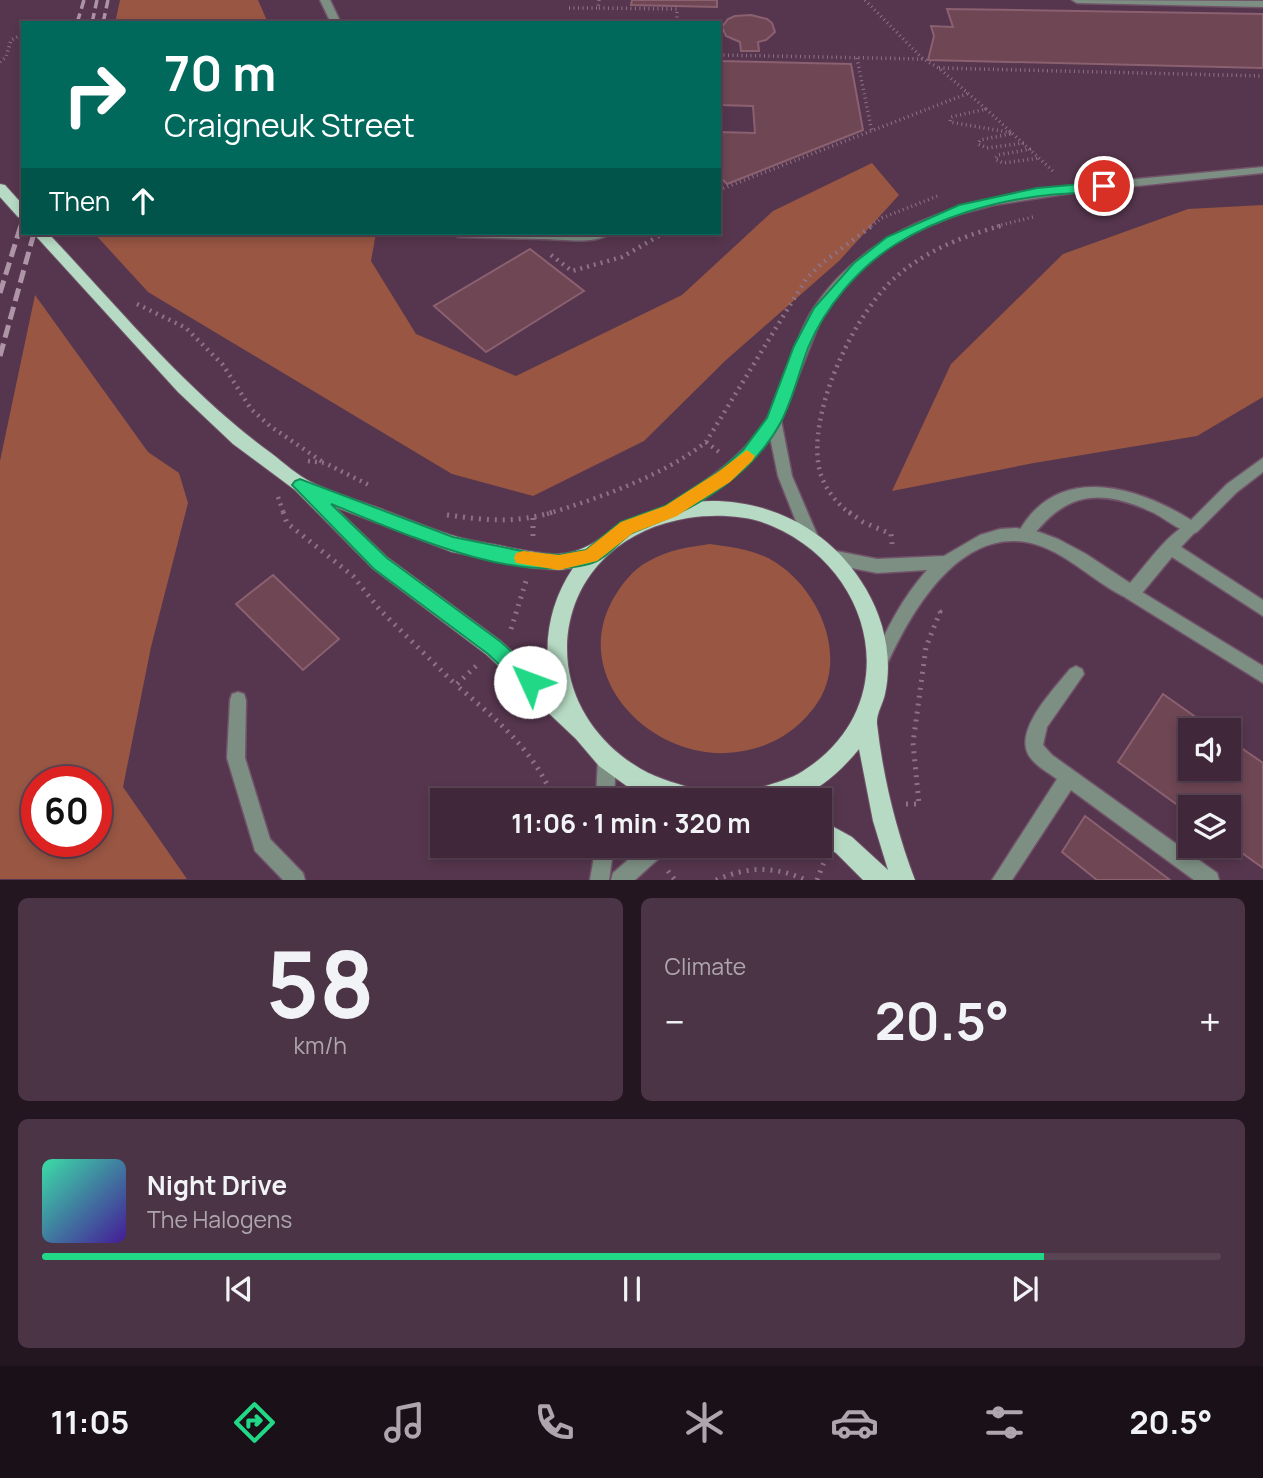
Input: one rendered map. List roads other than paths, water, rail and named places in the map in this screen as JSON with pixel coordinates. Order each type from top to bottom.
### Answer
[{"type":"main road","points":[[0,188],[21,212]]},
{"type":"main road","points":[[42,235],[184,388],[239,439],[300,485],[380,563],[494,648],[584,732],[607,758],[636,779],[660,788]]},
{"type":"main road","points":[[300,485],[452,544],[532,560],[559,562],[591,556]]},
{"type":"main road","points":[[584,732],[566,698],[558,671],[556,642],[566,596],[591,556],[627,527],[671,511],[719,507],[767,515],[811,539],[847,573],[871,616],[879,664],[876,693],[866,721],[843,754],[796,788]]},
{"type":"main road","points":[[866,721],[880,804],[903,880]]},
{"type":"main road","points":[[832,837],[845,845],[881,880]]},
{"type":"street","points":[[325,0],[335,21]]},
{"type":"street","points":[[1077,0],[1263,4]]},
{"type":"street","points":[[671,511],[724,477],[749,454],[774,420],[802,346],[819,312],[859,266],[891,241],[959,209],[1037,192],[1263,170]]},
{"type":"street","points":[[543,235],[590,235]]},
{"type":"street","points":[[774,420],[785,476],[811,539]]},
{"type":"street","points":[[1132,593],[1170,548],[1232,488],[1263,464]]},
{"type":"street","points":[[1025,535],[1054,503],[1099,491],[1124,495],[1149,504],[1192,528]]},
{"type":"street","points":[[879,664],[901,614],[920,586],[945,563],[977,543],[997,535],[1025,535],[1052,544],[1263,675]]},
{"type":"street","points":[[1170,548],[1263,609]]},
{"type":"street","points":[[831,557],[877,566],[945,563]]},
{"type":"street","points":[[1076,674],[1038,726],[1033,747],[1042,757],[1209,880]]},
{"type":"street","points":[[238,700],[236,758],[262,844],[296,880]]},
{"type":"street","points":[[606,788],[607,758]]},
{"type":"street","points":[[1001,880],[1069,777]]},
{"type":"street","points":[[598,880],[602,858]]},
{"type":"street","points":[[620,880],[645,858]]},
{"type":"railway","points":[[78,21],[84,0]]},
{"type":"railway","points":[[92,21],[97,0]]},
{"type":"railway","points":[[103,21],[108,0]]},
{"type":"railway","points":[[0,293],[21,225]]},
{"type":"railway","points":[[0,356],[33,235]]}]
